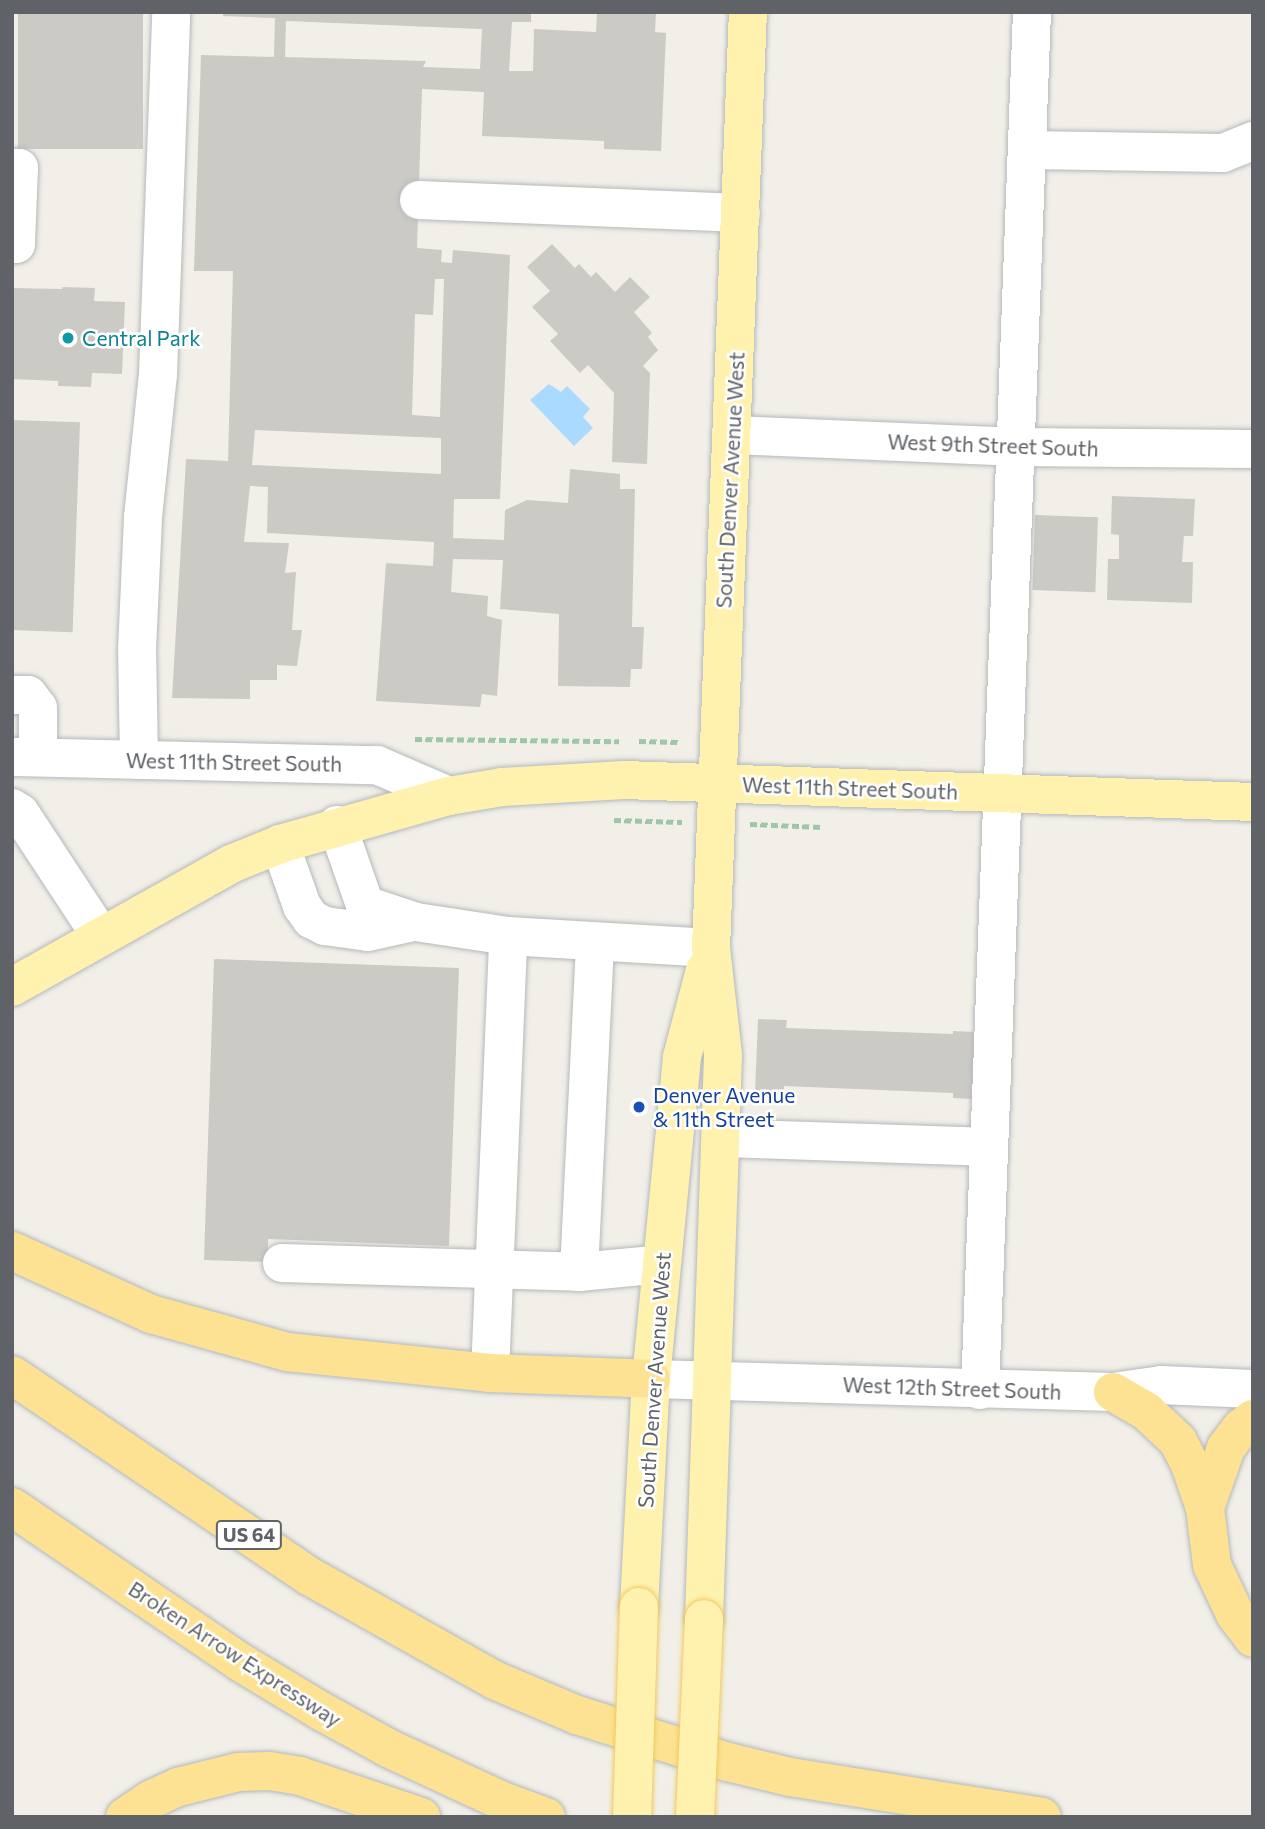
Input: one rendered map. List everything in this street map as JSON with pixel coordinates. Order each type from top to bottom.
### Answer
[{"type":"highway","points":[[12,1251],[151,1314],[287,1352],[490,1373],[651,1379]]},
{"type":"highway","name":"US 64","points":[[12,1375],[309,1576],[494,1680],[577,1715],[728,1762],[790,1777],[1042,1817]]},
{"type":"highway","points":[[1113,1392],[1147,1412],[1178,1441],[1190,1465],[1205,1508],[1212,1565],[1235,1614],[1253,1638]]},
{"type":"highway","points":[[1205,1508],[1216,1469],[1226,1448],[1241,1428],[1253,1419]]},
{"type":"highway","name":"Broken Arrow Expressway","points":[[12,1507],[240,1662],[321,1712],[387,1748],[500,1800],[546,1817]]},
{"type":"highway","points":[[125,1817],[150,1800],[178,1787],[238,1772],[269,1771],[300,1776],[421,1817]]},
{"type":"main road","name":"South Denver Avenue West","points":[[695,1817],[723,1055],[710,948],[733,435],[748,12]]},
{"type":"main road","name":"West 11th Street South","points":[[100,935],[231,864],[280,844],[337,825],[449,796],[549,783],[624,780],[1253,802]]},
{"type":"main road","points":[[12,987],[100,935]]},
{"type":"main road","name":"South Denver Avenue West","points":[[632,1817],[639,1607],[651,1379],[682,1057],[710,948]]},
{"type":"street","points":[[139,760],[137,637],[143,517],[158,375],[171,12]]},
{"type":"street","points":[[979,1390],[1032,12]]},
{"type":"street","points":[[1027,150],[1223,153],[1253,141]]},
{"type":"street","points":[[12,168],[19,168],[16,244],[12,244]]},
{"type":"street","points":[[419,200],[741,213]]},
{"type":"street","name":"West 9th Street South","points":[[733,435],[1014,447],[1253,449]]},
{"type":"street","points":[[12,695],[28,695],[38,708],[25,757]]},
{"type":"street","name":"West 11th Street South","points":[[25,757],[377,765],[449,796]]},
{"type":"street","points":[[12,808],[20,813],[100,935]]},
{"type":"street","points":[[337,825],[365,905],[416,922],[508,936],[710,948]]},
{"type":"street","points":[[280,844],[302,906],[311,919],[325,926],[368,933],[416,922]]},
{"type":"street","points":[[490,1373],[508,936]]},
{"type":"street","points":[[579,1272],[595,943]]},
{"type":"street","points":[[720,1138],[988,1147]]},
{"type":"street","points":[[282,1263],[579,1272],[663,1264]]},
{"type":"street","name":"West 12th Street South","points":[[651,1379],[979,1390],[1113,1392],[1161,1385],[1253,1389]]},
{"type":"path","points":[[401,739],[623,741]]},
{"type":"path","points":[[637,741],[718,745]]},
{"type":"path","points":[[609,820],[715,823]]},
{"type":"water","points":[[549,384],[561,392],[567,386],[590,409],[583,417],[593,428],[574,446],[530,400]]},
{"type":"building","points":[[18,12],[143,12],[143,149],[18,149]]},
{"type":"building","points":[[223,12],[531,12],[531,22],[512,22],[509,71],[533,71],[534,29],[596,32],[597,12],[656,12],[655,32],[666,33],[661,151],[604,149],[604,141],[482,136],[484,92],[422,89],[417,248],[442,250],[441,262],[452,263],[453,250],[510,255],[500,499],[454,499],[453,538],[504,540],[505,510],[527,500],[568,503],[570,469],[620,474],[620,489],[635,489],[632,627],[644,627],[642,669],[631,669],[630,687],[558,686],[559,614],[500,609],[503,560],[453,559],[451,592],[488,596],[487,616],[502,620],[497,696],[482,694],[480,707],[376,701],[386,563],[433,566],[434,542],[267,533],[268,487],[250,486],[244,542],[289,543],[285,573],[296,572],[292,630],[302,630],[297,666],[277,665],[277,680],[250,680],[250,699],[172,698],[186,459],[228,461],[233,271],[194,271],[201,55],[274,57],[275,18],[223,16]],"holes":[[[286,21],[482,29],[480,69],[423,67],[426,61],[285,57]],[[435,279],[444,279],[440,417],[412,415],[415,314],[433,315]],[[255,430],[441,438],[441,474],[252,465]]]},
{"type":"building","points":[[552,244],[575,268],[579,264],[591,277],[596,272],[615,292],[630,277],[650,297],[634,312],[652,333],[648,337],[658,350],[643,366],[650,373],[647,464],[612,462],[614,393],[588,365],[580,373],[550,341],[558,334],[532,307],[550,291],[527,267]]},
{"type":"building","name":"Central Park","points":[[12,288],[95,288],[94,301],[125,302],[122,374],[92,373],[91,387],[58,386],[58,381],[12,379]]},
{"type":"building","points":[[12,420],[80,422],[73,632],[12,630]]},
{"type":"building","points":[[1112,496],[1195,499],[1193,536],[1184,536],[1182,562],[1193,562],[1192,603],[1107,600],[1108,559],[1119,559],[1119,535],[1111,534]]},
{"type":"building","points":[[1035,515],[1098,517],[1095,592],[1032,590]]},
{"type":"building","points":[[214,959],[459,968],[449,1246],[268,1239],[268,1262],[204,1260]]},
{"type":"building","points":[[758,1019],[787,1020],[786,1028],[953,1034],[953,1031],[974,1032],[972,1099],[953,1098],[953,1093],[784,1086],[784,1094],[755,1093]]},
{"type":"place","name":"Central Park","points":[[68,338]]},
{"type":"place","name":"Denver Avenue & 11th Street","points":[[639,1107]]}]
